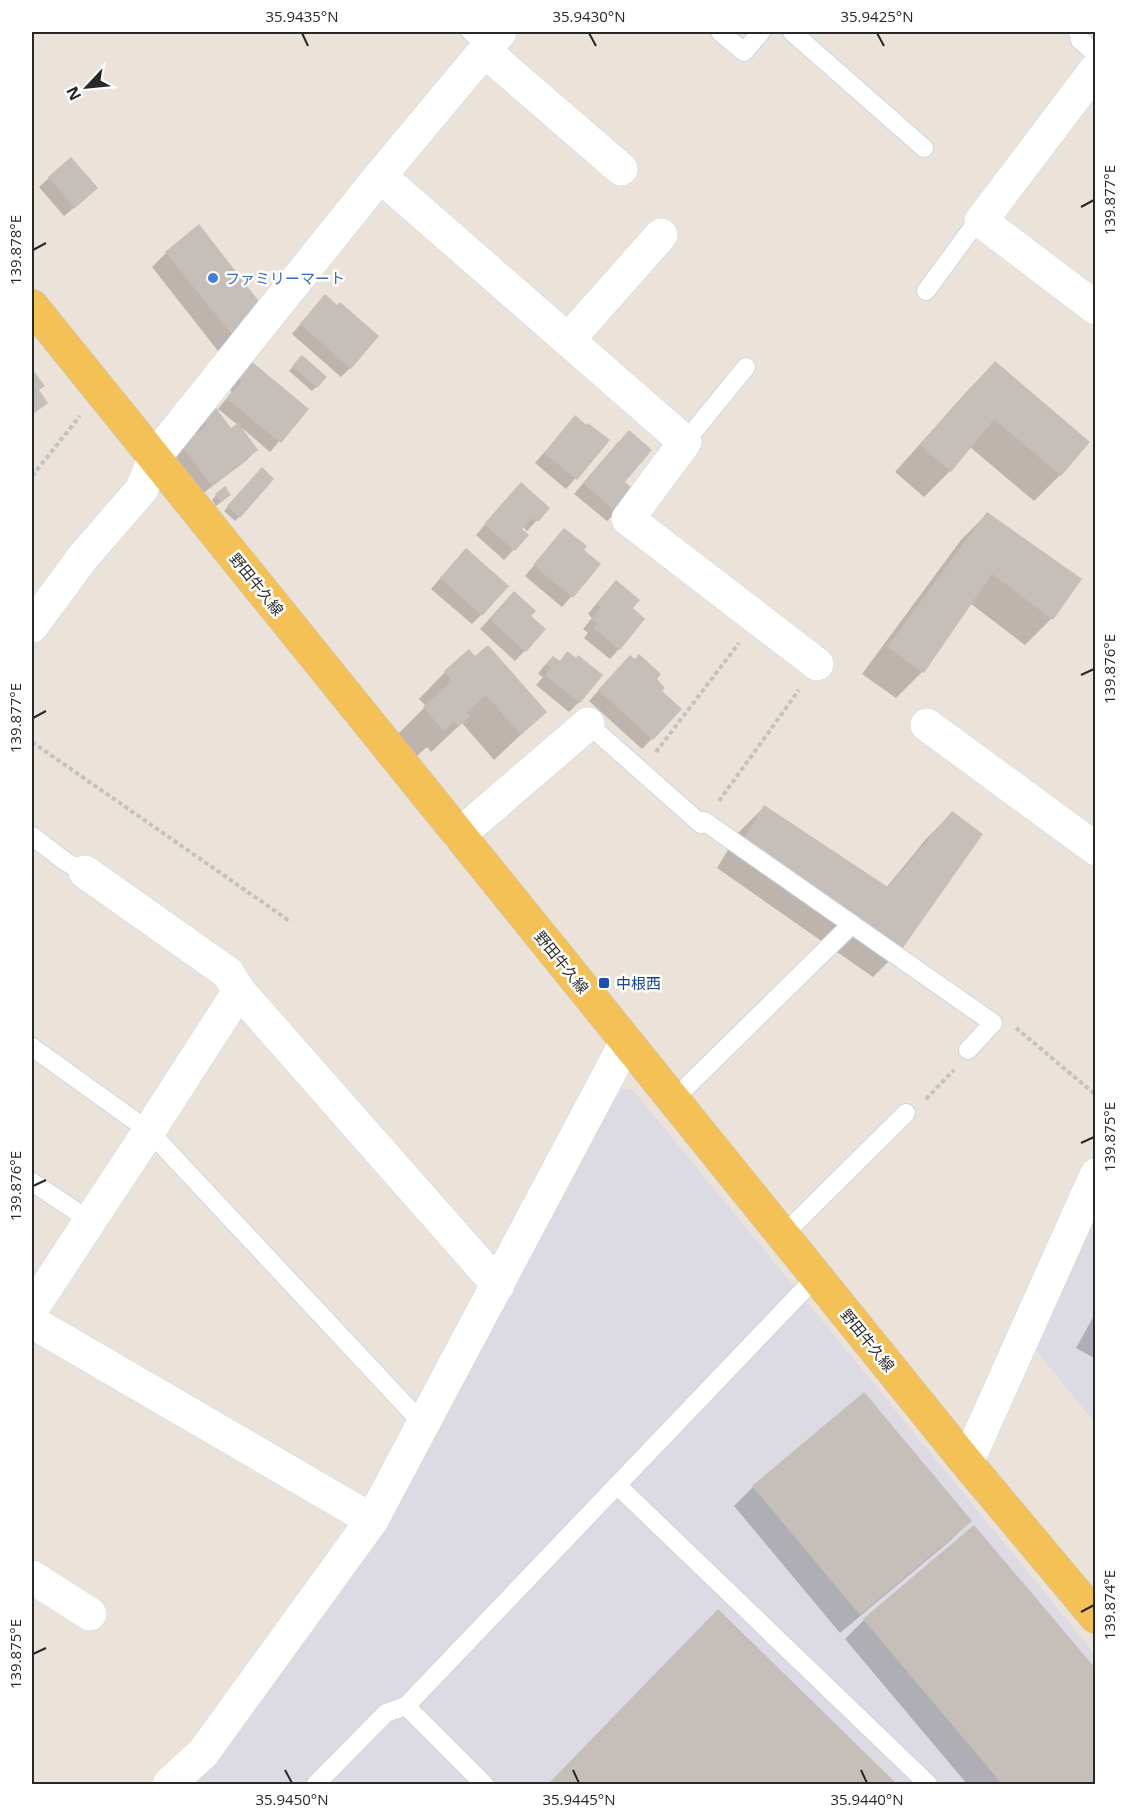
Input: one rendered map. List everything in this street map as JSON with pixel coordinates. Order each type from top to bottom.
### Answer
[{"type":"main road","name":"野田牛久線","points":[[32,306],[816,1277],[1095,1617]]},
{"type":"street","points":[[486,37],[495,60],[621,170]]},
{"type":"street","points":[[32,626],[83,557],[142,489],[154,458],[381,176],[486,37]]},
{"type":"street","points":[[1095,69],[981,221],[1095,308]]},
{"type":"street","points":[[381,176],[685,442],[628,519],[817,664]]},
{"type":"street","points":[[567,340],[661,235]]},
{"type":"street","points":[[459,835],[588,724]]},
{"type":"street","points":[[927,725],[1095,849]]},
{"type":"street","points":[[85,872],[228,973],[239,991],[498,1285]]},
{"type":"street","points":[[32,1308],[239,991]]},
{"type":"street","points":[[169,1785],[203,1753],[372,1520],[626,1042]]},
{"type":"street","points":[[967,1463],[1095,1174]]},
{"type":"street","points":[[32,1322],[372,1520]]},
{"type":"street","points":[[32,1577],[90,1614]]},
{"type":"lane","points":[[720,32],[744,52],[761,32]]},
{"type":"lane","points":[[792,32],[924,148]]},
{"type":"lane","points":[[1078,32],[1080,40],[1095,54]]},
{"type":"lane","points":[[926,291],[973,228],[981,221]]},
{"type":"lane","points":[[685,442],[746,367]]},
{"type":"lane","points":[[588,724],[701,824],[704,821],[993,1023],[968,1050]]},
{"type":"lane","points":[[32,836],[66,862],[85,872]]},
{"type":"lane","points":[[673,1100],[852,924]]},
{"type":"lane","points":[[32,1047],[149,1131],[423,1424]]},
{"type":"lane","points":[[783,1235],[906,1113]]},
{"type":"lane","points":[[32,1182],[89,1220]]},
{"type":"lane","points":[[316,1785],[386,1713],[405,1706],[816,1277]]},
{"type":"lane","points":[[617,1485],[928,1785]]},
{"type":"lane","points":[[405,1706],[484,1785]]},
{"type":"path","points":[[32,476],[100,390]]},
{"type":"path","points":[[641,772],[758,619]]},
{"type":"path","points":[[704,821],[817,664]]},
{"type":"path","points":[[32,742],[291,922]]},
{"type":"path","points":[[993,1023],[1005,1019],[1095,1095]]},
{"type":"path","points":[[906,1113],[918,1108],[954,1070],[968,1050]]},
{"type":"shaded area","points":[[618,1088],[633,1090],[1095,1654],[1095,1784],[187,1784],[204,1768]]},
{"type":"shaded area","points":[[1095,1207],[1095,1423],[1035,1349]]},
{"type":"building","points":[[71,157],[98,188],[75,208],[48,177]]},
{"type":"building","name":"ファミリーマート","points":[[199,224],[261,304],[234,337],[165,252]]},
{"type":"building","points":[[325,294],[337,305],[340,302],[379,336],[351,369],[300,324]]},
{"type":"building","points":[[302,355],[327,377],[317,388],[292,366]]},
{"type":"building","points":[[251,361],[309,409],[281,443],[227,399],[241,382],[237,378]]},
{"type":"building","points":[[995,361],[1090,442],[1061,476],[994,419],[951,472],[920,445]]},
{"type":"building","points":[[32,371],[45,386],[39,390],[48,403],[32,415]]},
{"type":"building","points":[[216,408],[231,428],[238,423],[258,450],[212,486],[181,445],[206,426],[201,419]]},
{"type":"building","points":[[575,415],[610,440],[577,480],[544,453]]},
{"type":"building","points":[[629,430],[652,450],[625,482],[636,491],[617,513],[583,483]]},
{"type":"building","points":[[262,467],[274,479],[240,518],[227,506]]},
{"type":"building","points":[[521,482],[550,508],[538,522],[533,518],[522,529],[529,535],[515,551],[484,524]]},
{"type":"building","points":[[225,486],[231,495],[221,502],[215,494]]},
{"type":"building","points":[[987,512],[1082,579],[1053,620],[992,574],[924,673],[887,647]]},
{"type":"building","points":[[564,528],[587,546],[584,550],[601,564],[573,598],[533,565]]},
{"type":"building","points":[[466,548],[509,586],[482,616],[440,578]]},
{"type":"building","points":[[616,580],[640,600],[633,608],[645,619],[620,650],[593,628],[597,623],[591,619],[601,607],[596,604]]},
{"type":"building","points":[[514,591],[536,611],[531,616],[546,629],[526,652],[489,619]]},
{"type":"building","points":[[488,645],[547,712],[521,735],[486,695],[467,712],[470,717],[458,727],[454,722],[444,731],[423,707],[452,681],[444,671],[469,649],[475,656]]},
{"type":"building","points":[[567,651],[576,658],[578,655],[603,675],[580,703],[545,675],[551,667],[546,664],[553,656],[560,661]]},
{"type":"building","points":[[639,654],[661,674],[657,679],[665,688],[662,691],[682,709],[653,740],[598,690],[630,655],[635,659]]},
{"type":"building","points":[[764,805],[888,887],[952,811],[983,834],[900,952],[742,842]]},
{"type":"building","points":[[864,1392],[972,1521],[860,1615],[752,1486]]},
{"type":"building","points":[[974,1525],[1096,1669],[1096,1784],[1002,1784],[863,1619]]},
{"type":"building","points":[[718,1609],[897,1784],[548,1784]]},
{"type":"place","name":"ファミリーマート","points":[[213,278]]},
{"type":"place","name":"中根西","points":[[604,983]]}]
